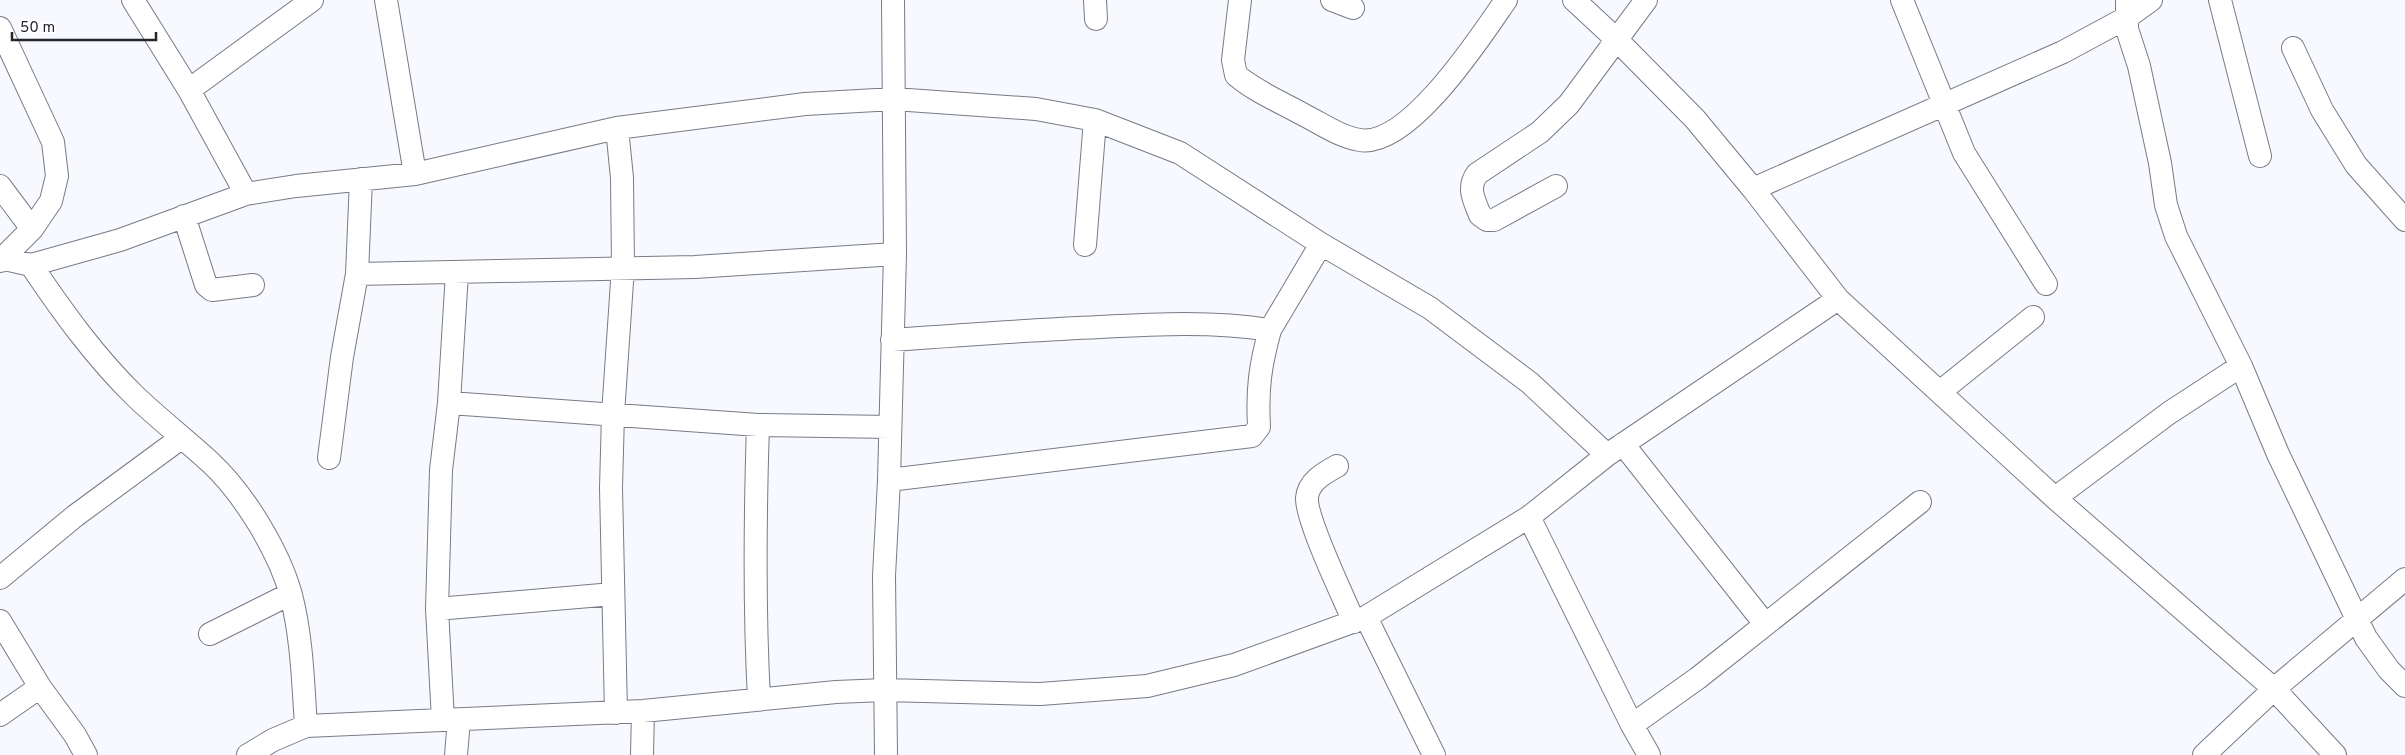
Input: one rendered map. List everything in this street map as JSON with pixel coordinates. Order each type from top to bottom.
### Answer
[{"type":"street","points":[[133,0],[189,90],[246,194]]},
{"type":"street","points":[[189,90],[312,0]]},
{"type":"street","points":[[386,0],[415,174]]},
{"type":"street","points":[[886,755],[884,576],[889,480],[895,254],[893,0]]},
{"type":"street","points":[[1240,0],[1233,60],[1236,75],[1249,86],[1340,134],[1361,141],[1383,137],[1412,117],[1437,94],[1506,0]]},
{"type":"street","points":[[1332,0],[1353,8]]},
{"type":"street","points":[[1574,0],[1616,39],[1695,119],[1753,189],[1838,299],[1941,391],[2055,498],[2274,689],[2335,755]]},
{"type":"street","points":[[1556,186],[1494,220],[1488,220],[1480,215],[1471,192],[1471,181],[1477,174],[1540,132],[1569,104],[1646,0]]},
{"type":"street","points":[[1902,0],[1961,146],[1974,170],[2046,284]]},
{"type":"street","points":[[1753,189],[2054,56],[2127,9],[2150,0]]},
{"type":"street","points":[[2220,0],[2260,156]]},
{"type":"street","points":[[2127,9],[2127,29],[2139,66],[2160,163],[2166,205],[2176,236],[2241,366],[2278,454],[2356,619],[2389,670],[2405,686]]},
{"type":"street","points":[[0,28],[53,142],[57,176],[50,201],[32,229],[1,259]]},
{"type":"street","points":[[2293,48],[2322,110],[2356,165],[2405,220]]},
{"type":"street","points":[[1,259],[32,265],[120,240],[246,194],[415,174],[617,128],[805,104],[894,98],[1036,109],[1095,120],[1180,153],[1321,244],[1430,308],[1530,383],[1615,450],[1765,624]]},
{"type":"street","points":[[1085,245],[1095,120]]},
{"type":"street","points":[[616,713],[611,488],[613,414],[623,267],[622,178],[617,128]]},
{"type":"street","points":[[329,458],[342,357],[357,274],[360,179]]},
{"type":"street","points":[[0,186],[32,229]]},
{"type":"street","points":[[184,216],[206,285],[212,290],[219,291],[253,285]]},
{"type":"street","points":[[889,480],[1252,436],[1259,427],[1257,393],[1270,330],[1321,244]]},
{"type":"street","points":[[357,274],[623,267],[696,268],[895,254]]},
{"type":"street","points":[[32,265],[71,324],[134,394],[212,464],[240,497],[272,548],[290,594],[300,644],[306,726]]},
{"type":"street","points":[[456,755],[437,609],[442,470],[449,403],[457,272]]},
{"type":"street","points":[[248,755],[272,740],[306,726],[616,713],[759,699],[885,690],[1040,694],[1147,686],[1234,665],[1360,619],[1528,517],[1615,450],[1838,299]]},
{"type":"street","points":[[1941,391],[2033,317]]},
{"type":"street","points":[[892,340],[1052,329],[1164,324],[1226,324],[1270,330]]},
{"type":"street","points":[[2055,498],[2169,413],[2241,366]]},
{"type":"street","points":[[449,403],[758,426],[890,427]]},
{"type":"street","points":[[758,426],[754,578],[759,699]]},
{"type":"street","points":[[0,578],[75,516],[181,438]]},
{"type":"street","points":[[1337,466],[1321,474],[1310,486],[1307,499],[1312,520],[1360,619],[1434,755]]},
{"type":"street","points":[[1632,725],[1698,678],[1920,502]]},
{"type":"street","points":[[1528,517],[1632,725],[1650,755]]},
{"type":"street","points":[[2204,755],[2274,689],[2405,579]]},
{"type":"street","points":[[210,634],[290,594]]},
{"type":"street","points":[[437,609],[613,594]]},
{"type":"street","points":[[0,621],[40,687],[75,735],[86,755]]},
{"type":"street","points":[[0,715],[40,687]]},
{"type":"street","points":[[642,755],[644,711]]}]
